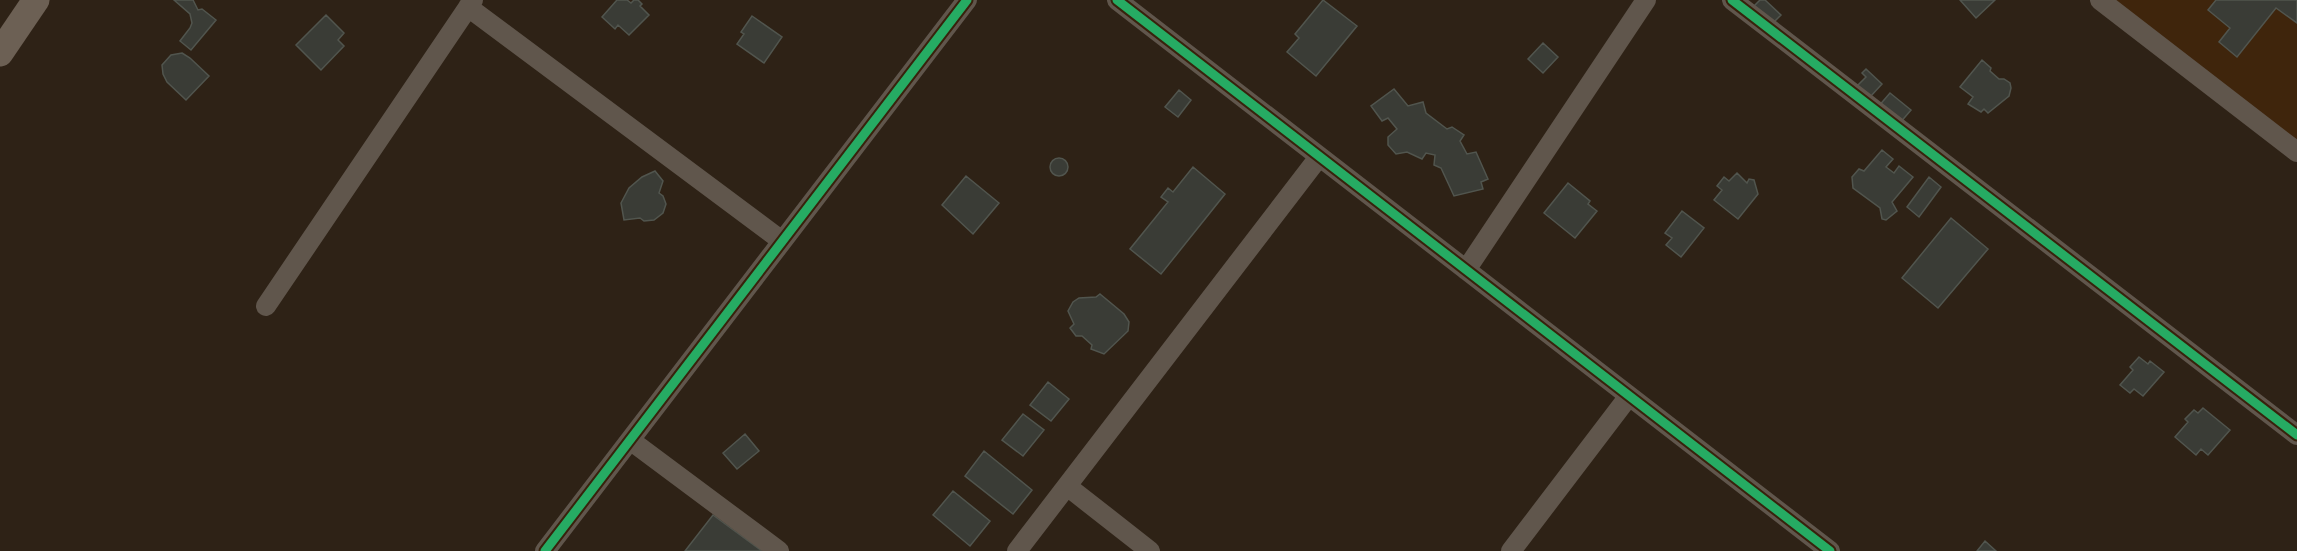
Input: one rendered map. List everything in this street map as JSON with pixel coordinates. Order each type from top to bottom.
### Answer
[{"type":"main road","points":[[0,53],[36,0]]},
{"type":"street","points":[[545,551],[967,0]]},
{"type":"street","points":[[1117,0],[1830,551]]},
{"type":"street","points":[[1466,270],[1646,0]]},
{"type":"street","points":[[1732,0],[2297,435]]},
{"type":"street","points":[[2100,0],[2297,152]]},
{"type":"street","points":[[267,306],[470,4],[782,241]]},
{"type":"street","points":[[1017,551],[1319,156]]},
{"type":"street","points":[[1511,551],[1629,396]]},
{"type":"street","points":[[630,440],[778,551]]},
{"type":"street","points":[[1067,486],[1150,551]]},
{"type":"shaded area","points":[[2107,0],[2297,0],[2297,148]]},
{"type":"building","points":[[174,0],[193,0],[198,10],[202,9],[216,20],[191,50],[180,41],[192,23],[190,14]]},
{"type":"building","points":[[617,0],[627,0],[631,3],[638,0],[642,4],[640,6],[649,15],[629,35],[618,25],[615,29],[602,17]]},
{"type":"building","points":[[1323,0],[1357,26],[1316,76],[1287,52],[1299,38],[1295,34]]},
{"type":"building","points":[[1760,0],[1765,0],[1781,15],[1771,25],[1753,7]]},
{"type":"building","points":[[1960,0],[1995,0],[1976,18]]},
{"type":"building","points":[[2216,0],[2297,0],[2297,23],[2276,8],[2237,57],[2219,42],[2230,28],[2208,10]]},
{"type":"building","points":[[326,15],[344,33],[338,40],[344,46],[321,70],[296,45]]},
{"type":"building","points":[[752,16],[782,37],[764,63],[737,44],[744,34],[741,32]]},
{"type":"building","points":[[1543,43],[1558,57],[1543,73],[1528,59]]},
{"type":"building","points":[[182,53],[209,76],[186,100],[167,82],[162,65],[171,55]]},
{"type":"building","points":[[1982,60],[1999,79],[2010,83],[2011,88],[2009,96],[1988,113],[1984,109],[1981,112],[1968,104],[1973,97],[1960,87]]},
{"type":"building","points":[[1866,69],[1882,84],[1870,97],[1857,86],[1866,77],[1862,73]]},
{"type":"building","points":[[1394,89],[1408,106],[1423,102],[1426,113],[1447,129],[1452,127],[1464,135],[1460,141],[1467,154],[1476,152],[1488,179],[1481,182],[1483,189],[1454,196],[1441,168],[1434,165],[1435,155],[1426,153],[1422,159],[1407,152],[1396,154],[1388,145],[1388,137],[1397,129],[1388,118],[1382,121],[1371,106]]},
{"type":"building","points":[[1179,90],[1191,100],[1178,117],[1165,107]]},
{"type":"building","points":[[1890,93],[1911,110],[1899,124],[1878,107]]},
{"type":"building","points":[[1882,150],[1893,159],[1886,167],[1894,173],[1899,166],[1913,177],[1892,202],[1897,211],[1886,220],[1882,219],[1880,208],[1853,188],[1852,177],[1859,169],[1864,171]]},
{"type":"building","points":[[1059,158],[1065,161],[1068,167],[1065,173],[1059,176],[1053,173],[1050,167],[1053,161]]},
{"type":"building","points":[[1193,167],[1225,194],[1161,274],[1130,249],[1168,202],[1161,197],[1168,188],[1173,192]]},
{"type":"building","points":[[655,171],[663,181],[659,193],[666,204],[663,213],[654,220],[644,221],[640,218],[624,220],[621,203],[629,188],[642,177]]},
{"type":"building","points":[[1737,173],[1747,183],[1749,179],[1754,180],[1758,194],[1738,219],[1714,200],[1722,190],[1717,186],[1724,177],[1729,181]]},
{"type":"building","points":[[966,176],[999,203],[973,234],[942,205]]},
{"type":"building","points":[[1929,177],[1941,187],[1919,217],[1907,207]]},
{"type":"building","points":[[1568,183],[1590,201],[1588,204],[1597,211],[1575,238],[1544,213]]},
{"type":"building","points":[[1682,211],[1704,228],[1681,257],[1666,245],[1672,238],[1665,233]]},
{"type":"building","points":[[1951,218],[1988,249],[1938,308],[1902,278]]},
{"type":"building","points":[[1100,294],[1124,314],[1129,322],[1128,331],[1104,354],[1091,349],[1092,345],[1082,336],[1076,336],[1070,328],[1074,324],[1068,311],[1073,302],[1079,298],[1096,297]]},
{"type":"building","points":[[2139,357],[2148,364],[2150,361],[2164,372],[2143,396],[2134,389],[2130,393],[2120,385],[2133,370],[2130,367]]},
{"type":"building","points":[[1048,382],[1069,399],[1051,421],[1030,405]]},
{"type":"building","points":[[2203,408],[2230,430],[2208,455],[2201,449],[2196,455],[2175,437],[2188,422],[2185,419],[2194,410],[2198,413]]},
{"type":"building","points":[[1023,414],[1044,430],[1023,456],[1002,440]]},
{"type":"building","points":[[745,434],[759,451],[737,469],[723,453]]},
{"type":"building","points":[[984,451],[1032,490],[1013,514],[965,476]]},
{"type":"building","points":[[953,491],[990,521],[970,546],[933,515]]},
{"type":"building","points":[[713,515],[762,551],[685,551]]},
{"type":"building","points":[[1985,541],[1996,551],[1977,551]]},
{"type":"cycle path","points":[[545,551],[967,0]]},
{"type":"cycle path","points":[[1117,0],[1830,551]]},
{"type":"cycle path","points":[[1732,0],[2297,435]]}]
